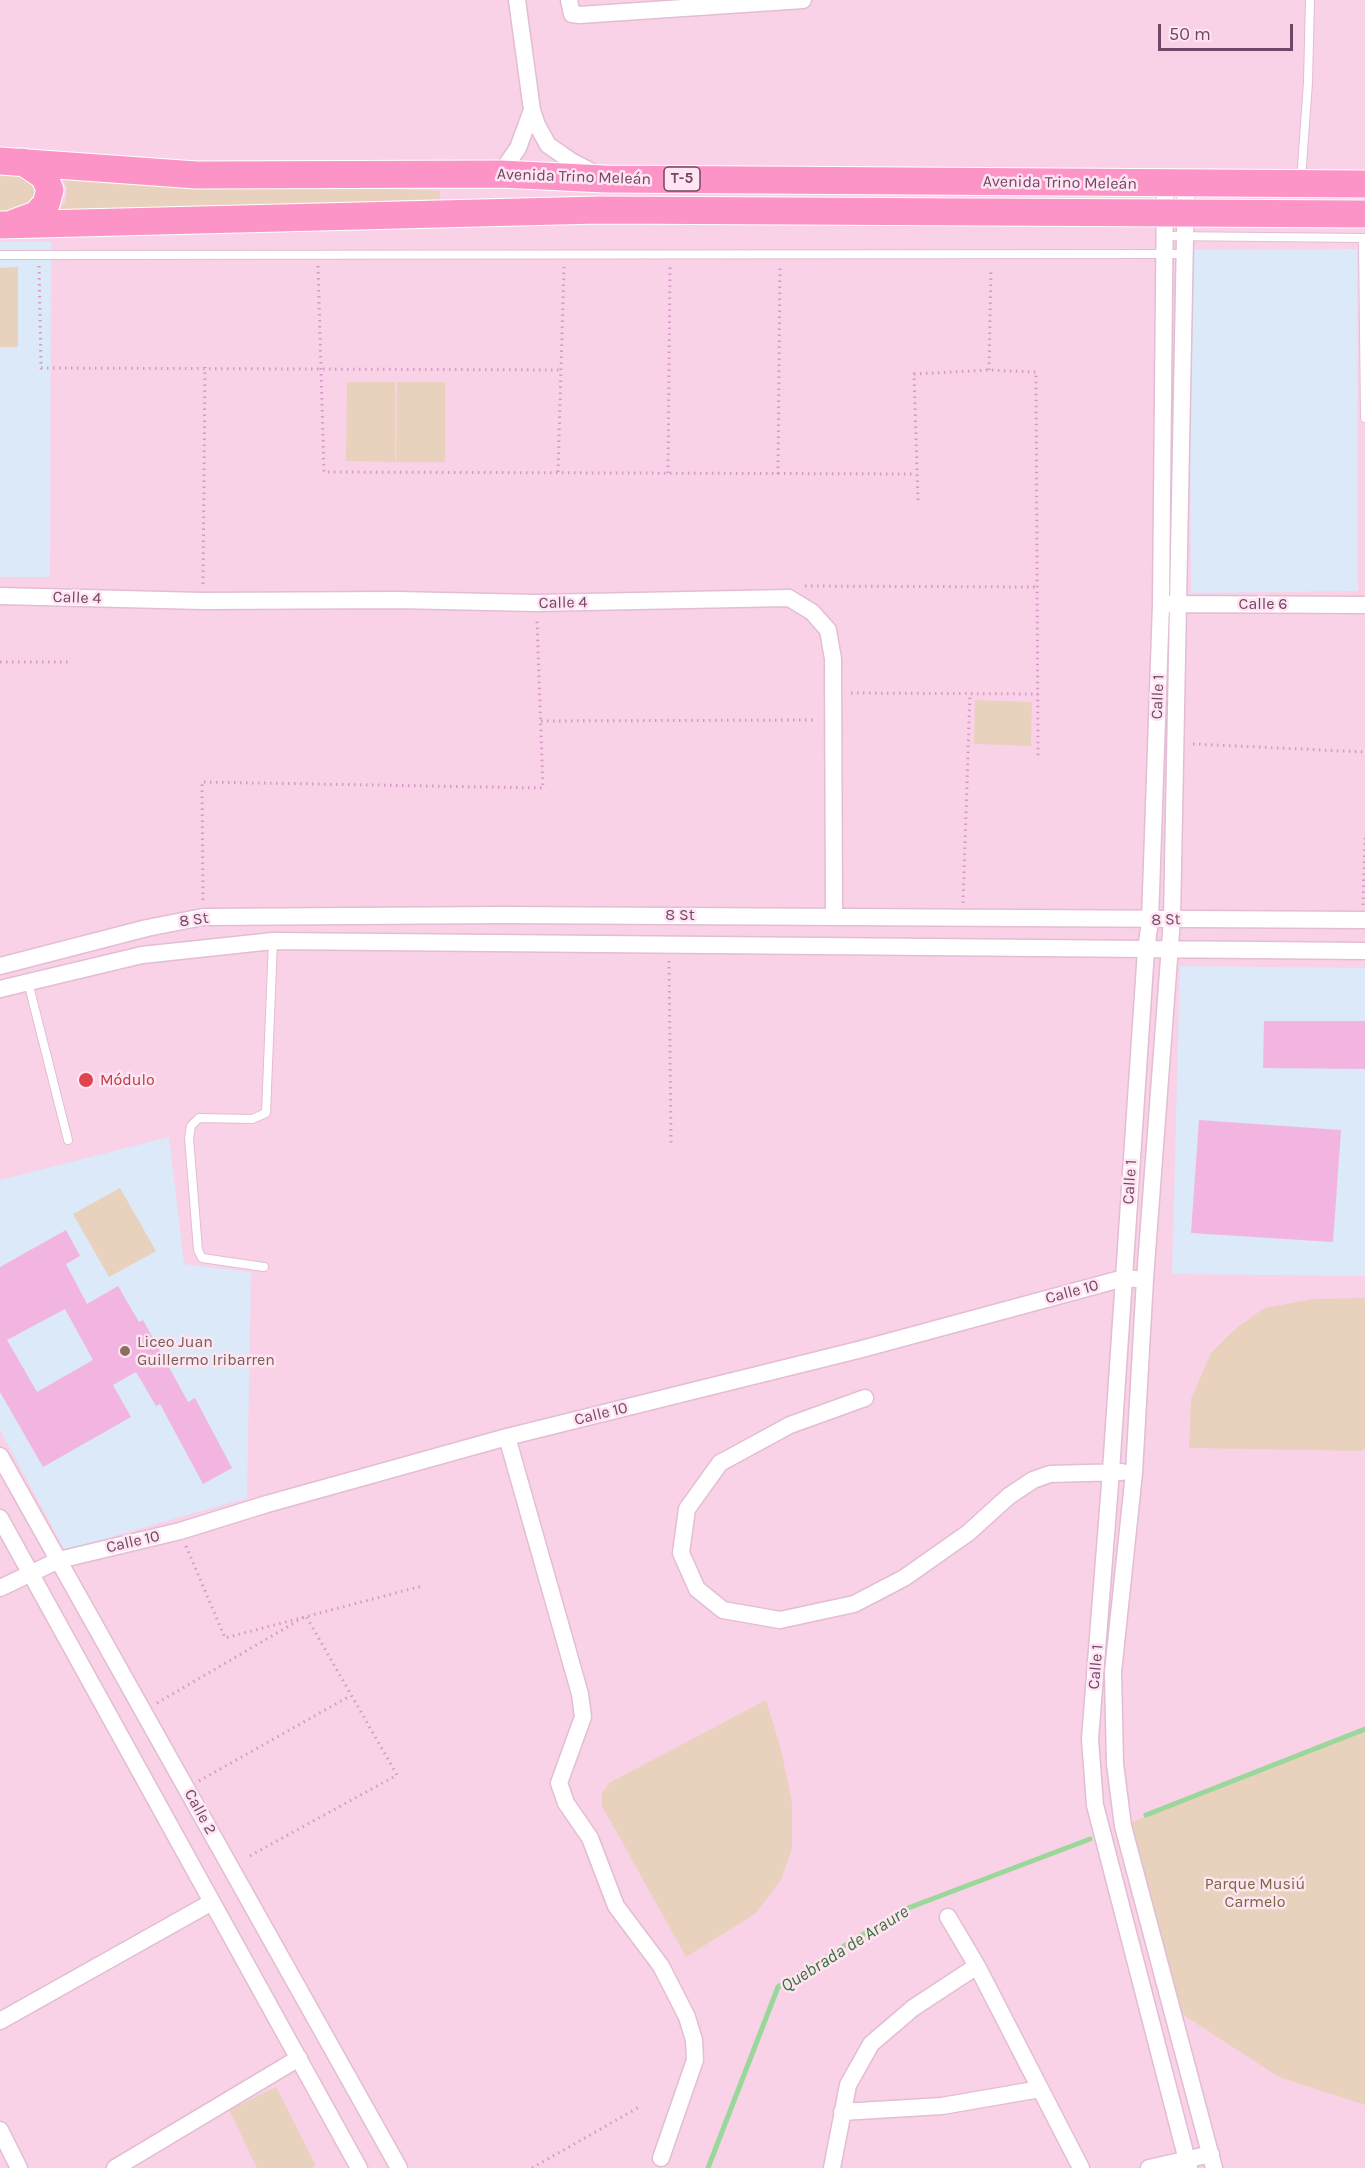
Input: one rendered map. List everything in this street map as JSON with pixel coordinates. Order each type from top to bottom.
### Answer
[{"type":"main road","name":"Avenida Trino Meleán","points":[[12,161],[196,175],[500,174],[605,178],[1365,184]]},
{"type":"main road","points":[[4,225],[36,215],[46,204],[50,190],[44,176],[12,161]]},
{"type":"main road","name":"Avenida Trino Meleán","points":[[4,225],[599,210],[1364,230]]},
{"type":"street","points":[[518,0],[532,110],[548,145],[571,161],[605,178]]},
{"type":"street","points":[[569,0],[572,15],[694,3],[803,0]]},
{"type":"street","points":[[500,174],[518,148],[532,110]]},
{"type":"street","name":"Calle 1","points":[[1175,184],[1174,225],[1164,254],[1161,604],[1150,921],[1146,950],[1111,1471],[1090,1739],[1095,1805],[1188,2164]]},
{"type":"street","name":"Calle 1","points":[[1174,225],[1183,254],[1172,919],[1145,1279],[1134,1473],[1113,1672],[1115,1764],[1123,1826],[1213,2161]]},
{"type":"street","name":"Calle 4","points":[[0,596],[203,601],[396,600],[536,603],[789,598],[812,612],[828,630],[833,659],[834,916]]},
{"type":"street","name":"Calle 6","points":[[1161,604],[1365,605]]},
{"type":"street","name":"8 St","points":[[0,966],[147,928],[203,917],[834,916],[963,920],[1364,920]]},
{"type":"street","name":"8 St","points":[[0,989],[142,955],[273,941],[1365,951]]},
{"type":"street","name":"Calle 10","points":[[0,1588],[59,1560],[180,1531],[267,1504],[507,1437],[862,1349],[1124,1278],[1145,1279]]},
{"type":"street","points":[[865,1398],[790,1425],[720,1463],[687,1509],[681,1553],[697,1589],[723,1610],[780,1620],[854,1604],[904,1578],[968,1533],[1009,1496],[1033,1480],[1050,1474],[1111,1471],[1134,1473]]},
{"type":"street","points":[[507,1437],[580,1694],[583,1717],[559,1783],[566,1803],[590,1838],[616,1906],[660,1966],[687,2017],[694,2040],[695,2060],[661,2158]]},
{"type":"street","name":"Calle 2","points":[[0,1456],[399,2168]]},
{"type":"street","name":"Calle 2","points":[[0,1518],[358,2168]]},
{"type":"street","points":[[0,2021],[212,1902]]},
{"type":"street","points":[[948,1917],[977,1966],[1081,2168]]},
{"type":"street","points":[[832,2168],[848,2085],[871,2044],[913,2008],[977,1966]]},
{"type":"street","points":[[114,2168],[299,2058]]},
{"type":"street","points":[[842,2112],[942,2106],[1040,2089]]},
{"type":"street","points":[[0,2130],[19,2168]]},
{"type":"street","points":[[1149,2168],[1213,2161]]},
{"type":"lane","points":[[1301,184],[1308,82],[1310,0]]},
{"type":"lane","points":[[1364,230],[1365,418]]},
{"type":"lane","points":[[0,255],[1183,254]]},
{"type":"lane","points":[[264,1267],[202,1258],[198,1250],[189,1138],[191,1126],[199,1118],[252,1119],[266,1113],[273,941]]},
{"type":"lane","points":[[28,982],[68,1140]]},
{"type":"path","points":[[668,474],[670,254]]},
{"type":"path","points":[[778,474],[780,254]]},
{"type":"path","points":[[989,370],[992,254]]},
{"type":"path","points":[[318,255],[324,472],[916,474]]},
{"type":"path","points":[[558,472],[564,255]]},
{"type":"path","points":[[39,256],[41,368],[562,370]]},
{"type":"path","points":[[203,601],[205,367]]},
{"type":"path","points":[[918,500],[914,374],[989,370],[1036,372],[1038,759]]},
{"type":"path","points":[[799,586],[1037,587]]},
{"type":"path","points":[[203,917],[202,782],[543,788],[536,603]]},
{"type":"path","points":[[0,662],[71,662]]},
{"type":"path","points":[[833,693],[1038,694]]},
{"type":"path","points":[[963,920],[969,693]]},
{"type":"path","points":[[542,721],[833,720]]},
{"type":"path","points":[[1174,744],[1365,752]]},
{"type":"path","points":[[1364,920],[1365,838]]},
{"type":"path","points":[[669,944],[671,1143]]},
{"type":"path","points":[[180,1531],[225,1638],[422,1586]]},
{"type":"path","points":[[231,1866],[397,1775],[306,1616]]},
{"type":"path","points":[[144,1710],[306,1616]]},
{"type":"path","points":[[187,1788],[351,1695]]},
{"type":"path","points":[[532,2168],[641,2106]]},
{"type":"shaded area","points":[[0,0],[1365,0],[1365,2168],[0,2168]]},
{"type":"shaded area","points":[[0,242],[51,242],[50,577],[0,577]]},
{"type":"shaded area","points":[[1357,249],[1358,591],[1191,593],[1189,250]]},
{"type":"shaded area","points":[[1180,966],[1365,968],[1365,1276],[1172,1274]]},
{"type":"shaded area","name":"Liceo Juan Guillermo Iribarren","points":[[169,1137],[184,1264],[251,1272],[247,1498],[65,1550],[0,1430],[0,1180]]},
{"type":"green space","points":[[0,173],[25,173],[32,180],[36,190],[31,204],[19,212],[0,212]]},
{"type":"green space","points":[[61,175],[440,191],[440,199],[57,212],[65,202],[67,188]]},
{"type":"green space","points":[[18,267],[18,347],[0,347],[0,268]]},
{"type":"green space","points":[[347,382],[395,382],[395,462],[346,461]]},
{"type":"green space","points":[[397,382],[445,382],[445,462],[396,462]]},
{"type":"green space","points":[[975,700],[1032,702],[1031,746],[974,744]]},
{"type":"green space","points":[[120,1188],[156,1251],[109,1277],[73,1214]]},
{"type":"green space","points":[[1365,1298],[1365,1448],[1361,1451],[1189,1448],[1191,1399],[1211,1353],[1234,1330],[1264,1308],[1313,1299]]},
{"type":"green space","points":[[766,1700],[781,1749],[792,1802],[792,1848],[781,1880],[755,1914],[686,1957],[602,1806],[602,1793],[609,1783]]},
{"type":"green space","name":"Parque Musiú Carmelo","points":[[1365,1729],[1365,2105],[1279,2077],[1171,2007],[1123,1826]]},
{"type":"green space","points":[[276,2087],[316,2166],[312,2168],[257,2168],[229,2110]]},
{"type":"building","points":[[1264,1021],[1365,1021],[1365,1069],[1263,1068]]},
{"type":"building","points":[[1199,1120],[1341,1130],[1333,1242],[1191,1233]]},
{"type":"building","points":[[66,1230],[80,1256],[66,1264],[87,1304],[118,1286],[139,1322],[143,1320],[188,1402],[195,1398],[232,1468],[203,1484],[160,1404],[156,1406],[136,1372],[113,1385],[131,1417],[43,1467],[0,1392],[0,1267]],"holes":[[[65,1309],[93,1360],[37,1392],[7,1340]]]},
{"type":"waterway","name":"Quebrada de Araure","points":[[1146,1815],[1365,1729]]},
{"type":"waterway","name":"Quebrada de Araure","points":[[708,2168],[778,1987],[903,1910],[1090,1839]]},
{"type":"place","name":"Módulo","points":[[86,1080]]},
{"type":"place","name":"Liceo Juan Guillermo Iribarren","points":[[125,1351]]}]
